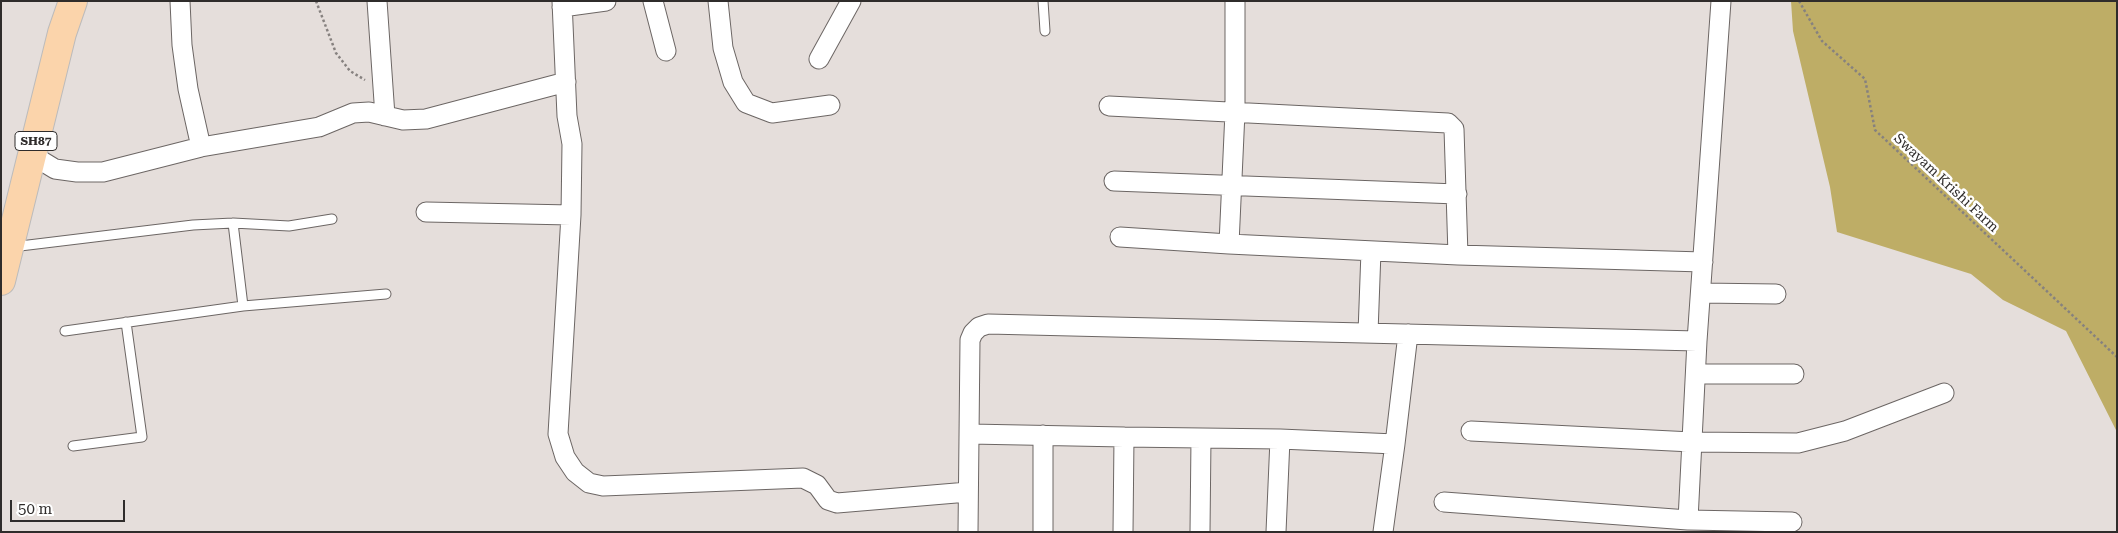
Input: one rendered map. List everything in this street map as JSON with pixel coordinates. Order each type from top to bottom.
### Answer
[{"type":"main road","name":"SH87","points":[[1,281],[5,248],[32,155],[56,1]]},
{"type":"main road","name":"SH87","points":[[1,211],[47,62],[73,1]]},
{"type":"street","points":[[180,1],[182,45],[188,89],[201,146]]},
{"type":"street","points":[[377,1],[385,116]]},
{"type":"street","points":[[606,1],[562,4],[567,116],[572,144],[571,214],[558,434],[564,457],[575,472],[589,483],[603,486],[803,478],[816,485],[828,500],[836,504],[968,492]]},
{"type":"street","points":[[653,1],[666,51]]},
{"type":"street","points":[[718,1],[723,48],[733,82],[746,103],[772,113],[830,104]]},
{"type":"street","points":[[819,58],[851,1]]},
{"type":"street","points":[[1229,244],[1235,112],[1235,1]]},
{"type":"street","points":[[1688,520],[1697,342],[1720,1]]},
{"type":"street","points":[[32,155],[55,168],[77,172],[103,172],[201,146],[319,128],[352,113],[369,112],[403,120],[426,119],[566,82]]},
{"type":"street","points":[[1109,106],[1448,123],[1454,129],[1458,255]]},
{"type":"street","points":[[1114,181],[1457,194]]},
{"type":"street","points":[[426,212],[571,214]]},
{"type":"street","points":[[1120,237],[1458,255],[1703,262]]},
{"type":"street","points":[[1368,333],[1371,251]]},
{"type":"street","points":[[1701,293],[1776,294]]},
{"type":"street","points":[[968,532],[970,340],[973,333],[979,327],[988,324],[1697,342]]},
{"type":"street","points":[[1383,532],[1408,334]]},
{"type":"street","points":[[1696,374],[1794,374]]},
{"type":"street","points":[[1471,431],[1692,442],[1798,443],[1845,431],[1944,393]]},
{"type":"street","points":[[970,434],[1280,439],[1394,444]]},
{"type":"street","points":[[1043,532],[1044,435]]},
{"type":"street","points":[[1123,532],[1124,437]]},
{"type":"street","points":[[1200,532],[1201,438]]},
{"type":"street","points":[[1276,532],[1280,439]]},
{"type":"street","points":[[1444,502],[1688,520],[1792,522]]},
{"type":"lane","points":[[1044,1],[1045,31]]},
{"type":"lane","points":[[5,248],[193,224],[233,223],[288,226],[332,220]]},
{"type":"lane","points":[[233,223],[243,306]]},
{"type":"lane","points":[[65,330],[243,306],[386,294]]},
{"type":"lane","points":[[73,446],[142,437],[126,322]]},
{"type":"path","points":[[316,1],[336,53],[350,71],[365,80],[382,82]]},
{"type":"path","name":"Swayam Krishi Farm","points":[[1799,1],[1822,42],[1865,79],[1875,130],[2117,358]]},
{"type":"shaded area","points":[[1791,1],[2117,1],[2117,432],[2066,331],[2003,300],[1971,274],[1837,232],[1830,187],[1793,31]]}]
